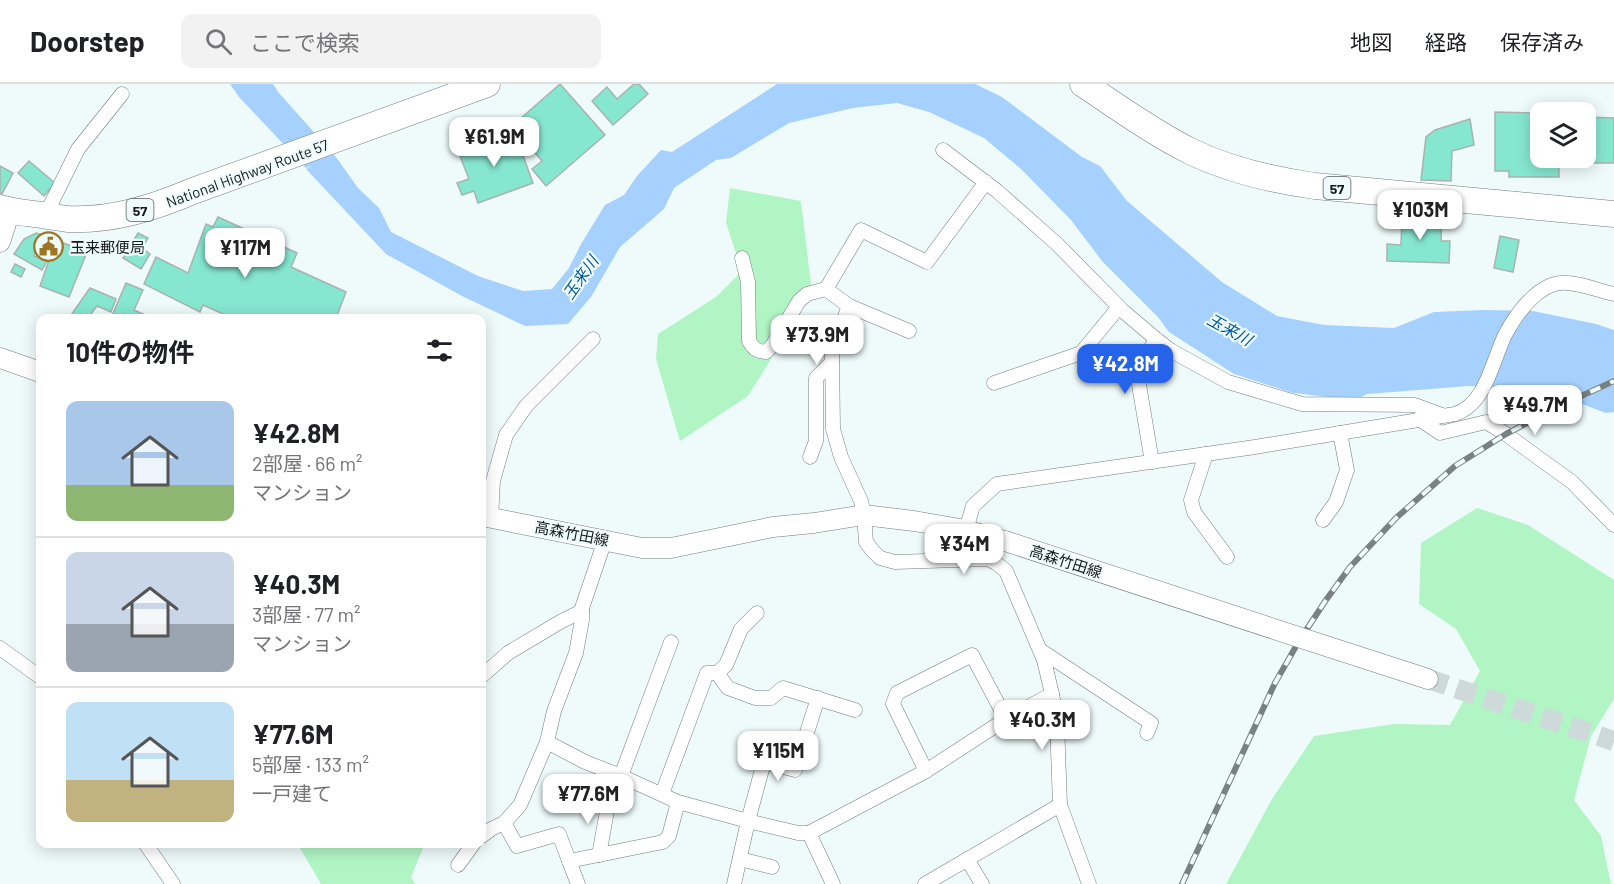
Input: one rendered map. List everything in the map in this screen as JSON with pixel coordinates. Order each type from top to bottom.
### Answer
[{"type":"highway","name":"National Highway Route 57","points":[[5,209],[67,219],[102,218],[128,213],[162,204],[487,84]]},
{"type":"highway","name":"57","points":[[1083,84],[1161,135],[1190,151],[1220,164],[1271,179],[1315,186],[1614,214]]},
{"type":"main road","points":[[0,242],[5,209]]},
{"type":"main road","points":[[0,358],[36,371]]},
{"type":"main road","name":"高森竹田線","points":[[486,517],[642,548],[671,548],[773,527],[864,515],[914,521],[966,530],[1005,541],[1428,679]]},
{"type":"street","points":[[45,216],[78,149],[122,94]]},
{"type":"street","points":[[943,150],[986,182],[1057,244],[1119,307],[1156,339],[1170,350],[1228,382],[1302,404],[1415,405],[1442,415]]},
{"type":"street","points":[[742,258],[748,282],[749,341],[753,349],[766,352],[799,301],[807,294],[826,289],[861,230],[927,262],[986,182]]},
{"type":"street","points":[[966,530],[973,506],[997,484],[1206,454],[1464,411],[1479,397],[1506,334],[1524,305],[1540,291],[1559,283],[1574,283],[1614,294]]},
{"type":"street","points":[[826,289],[849,306],[909,331]]},
{"type":"street","points":[[849,306],[832,351],[833,429],[861,501],[866,542],[880,558],[895,561],[979,558],[996,562],[1006,571],[1044,660],[1057,722],[1060,805],[1089,884]]},
{"type":"street","points":[[994,383],[1081,353],[1119,307]]},
{"type":"street","points":[[486,517],[506,435],[526,406],[593,339]]},
{"type":"street","points":[[1152,462],[1137,373],[1156,339]]},
{"type":"street","points":[[810,457],[816,441],[816,378],[832,362]]},
{"type":"street","points":[[1419,419],[1440,433],[1486,422],[1572,482],[1614,525]]},
{"type":"street","points":[[1323,520],[1336,502],[1347,470],[1340,433]]},
{"type":"street","points":[[1206,454],[1191,500],[1194,512],[1227,557]]},
{"type":"street","points":[[486,832],[504,823],[520,805],[547,742],[554,711],[576,653],[582,611],[605,540]]},
{"type":"street","points":[[486,672],[508,653],[582,611]]},
{"type":"street","points":[[662,794],[707,673],[717,673],[726,664],[741,628],[757,613]]},
{"type":"street","points":[[621,776],[671,642]]},
{"type":"street","points":[[0,648],[36,674]]},
{"type":"street","points":[[1040,650],[1151,723],[1147,733]]},
{"type":"street","points":[[926,771],[894,704],[897,693],[972,655],[1006,719]]},
{"type":"street","points":[[717,673],[728,688],[755,698],[771,698],[783,688],[855,710]]},
{"type":"street","points":[[547,742],[585,762],[678,802],[798,833],[809,833],[926,771],[1006,719],[1052,694]]},
{"type":"street","points":[[734,884],[764,762],[795,770],[818,698]]},
{"type":"street","points":[[599,855],[609,800]]},
{"type":"street","points":[[569,861],[663,842],[669,836],[678,802]]},
{"type":"street","points":[[925,884],[1060,805]]},
{"type":"street","points":[[504,823],[517,846],[559,834],[578,884]]},
{"type":"street","points":[[809,833],[833,884]]},
{"type":"street","points":[[148,848],[172,884]]},
{"type":"street","points":[[458,865],[470,848]]},
{"type":"street","points":[[740,859],[772,867]]},
{"type":"street","points":[[967,859],[982,884]]},
{"type":"green space","points":[[730,188],[801,201],[812,293],[748,396],[680,441],[656,359],[658,334],[716,297],[742,271],[726,223]]},
{"type":"green space","points":[[1477,508],[1528,525],[1614,580],[1614,699],[1591,736],[1574,800],[1601,836],[1611,884],[1226,884],[1272,799],[1314,736],[1394,724],[1450,725],[1480,671],[1456,629],[1419,604],[1421,543]]},
{"type":"green space","points":[[300,848],[423,848],[411,877],[415,884],[321,884]]},
{"type":"water","name":"玉来川","points":[[230,84],[273,84],[336,157],[358,188],[379,208],[391,232],[478,276],[523,291],[552,289],[569,268],[605,205],[624,195],[637,176],[661,150],[672,152],[777,84],[975,84],[1002,97],[1082,157],[1100,166],[1127,201],[1222,282],[1277,316],[1324,325],[1394,328],[1434,312],[1533,311],[1614,330],[1614,412],[1606,413],[1542,389],[1469,386],[1367,394],[1355,400],[1293,393],[1234,374],[1169,332],[1158,317],[1102,261],[1071,220],[1021,169],[984,138],[929,112],[897,103],[853,108],[789,123],[731,158],[716,160],[674,188],[664,209],[620,247],[591,297],[568,324],[525,326],[462,296],[386,254],[306,169],[312,166],[306,168],[239,97]]},
{"type":"building","points":[[560,84],[605,135],[546,186],[532,169],[542,161],[512,126]]},
{"type":"building","points":[[634,84],[639,84],[648,94],[613,125],[592,101],[607,87],[617,99]]},
{"type":"building","points":[[1495,112],[1530,113],[1530,168],[1559,168],[1559,177],[1509,177],[1509,171],[1495,171]]},
{"type":"building","points":[[1596,117],[1614,118],[1614,163],[1596,163]]},
{"type":"building","points":[[1470,119],[1474,145],[1452,151],[1451,181],[1421,180],[1426,137],[1435,130]]},
{"type":"building","points":[[514,131],[533,183],[478,203],[474,191],[462,195],[457,183],[469,179],[458,151]]},
{"type":"building","points":[[29,161],[55,183],[44,196],[18,173]]},
{"type":"building","points":[[0,166],[13,173],[2,194],[0,193]]},
{"type":"building","points":[[1402,215],[1442,216],[1441,241],[1450,241],[1449,263],[1387,261],[1387,244],[1401,245]]},
{"type":"building","points":[[218,217],[297,253],[291,267],[346,292],[338,314],[223,314],[203,305],[200,312],[144,284],[156,257],[188,273],[206,224],[213,227]]},
{"type":"building","points":[[36,233],[42,235],[34,256],[47,261],[42,270],[14,254],[24,239]]},
{"type":"building","points":[[138,233],[148,238],[142,248],[150,254],[141,269],[123,258]]},
{"type":"building","points":[[45,236],[87,252],[69,297],[40,286],[49,260],[37,255]]},
{"type":"building","points":[[1500,236],[1519,240],[1513,272],[1494,268]]},
{"type":"building","points":[[15,264],[25,269],[21,277],[11,272]]},
{"type":"building","points":[[126,283],[143,290],[134,310],[143,314],[113,314]]},
{"type":"building","points":[[90,288],[116,299],[111,312],[97,306],[91,314],[72,314]]},
{"type":"tunnel","points":[[1428,679],[1614,741]]},
{"type":"railway","points":[[1182,884],[1275,683],[1299,641],[1350,567],[1396,518],[1455,466],[1506,434],[1614,381]]},
{"type":"place","name":"玉来郵便局","points":[[49,247]]}]
